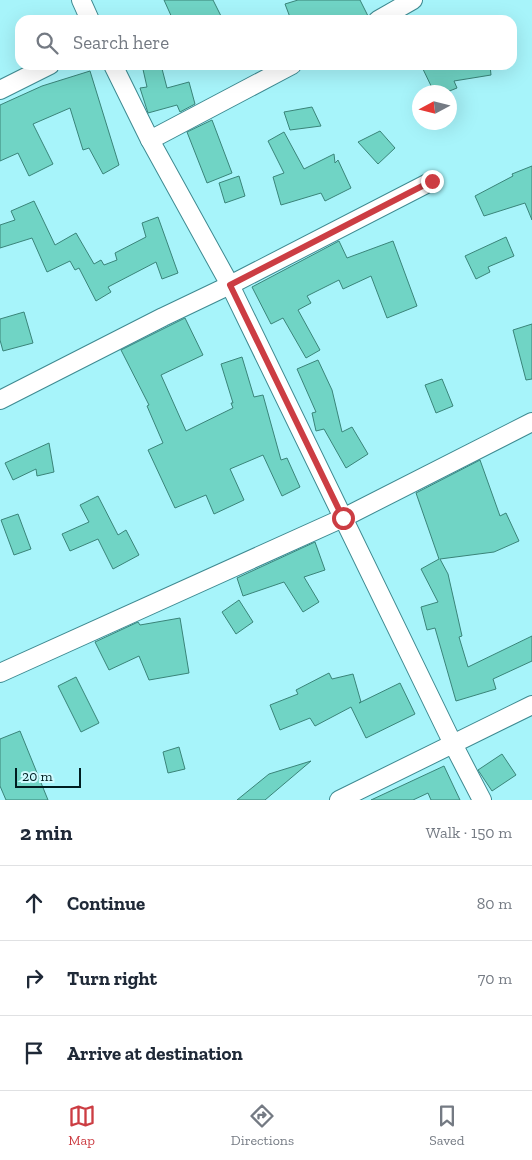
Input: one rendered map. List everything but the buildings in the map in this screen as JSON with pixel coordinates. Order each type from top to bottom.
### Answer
[{"type":"street","points":[[81,0],[88,15]]},
{"type":"street","points":[[387,15],[413,0]]},
{"type":"street","points":[[0,90],[40,70]]},
{"type":"street","points":[[115,70],[150,140],[230,285],[482,800]]},
{"type":"street","points":[[150,140],[283,70]]},
{"type":"street","points":[[0,400],[432,181]]},
{"type":"street","points":[[0,673],[343,518],[532,422]]},
{"type":"street","points":[[339,800],[532,705]]},
{"type":"route","points":[[343,518],[230,285],[432,181]]}]
